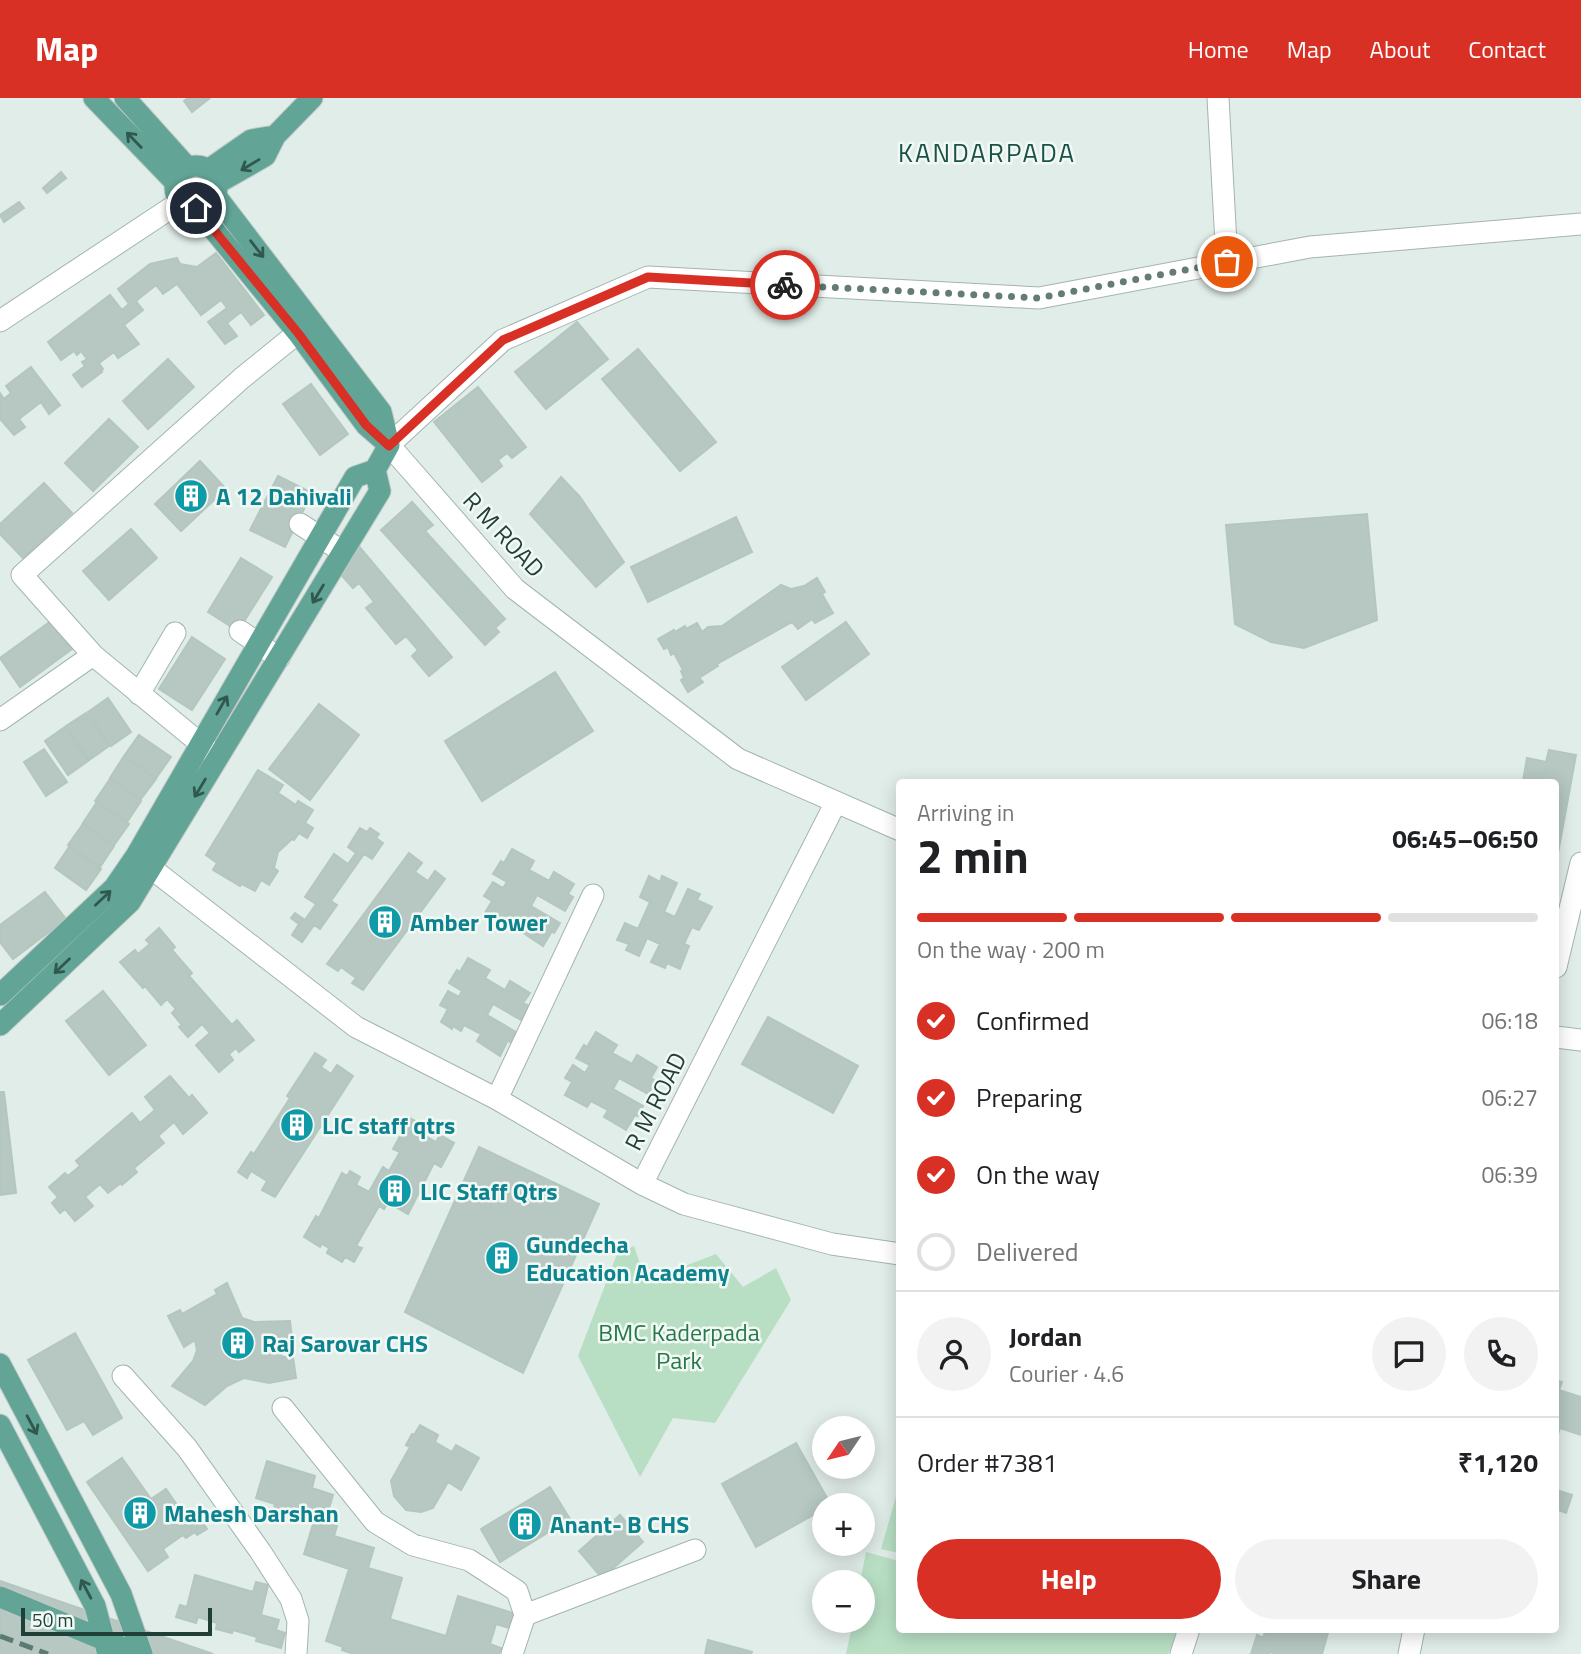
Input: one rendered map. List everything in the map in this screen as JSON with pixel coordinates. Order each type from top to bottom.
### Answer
[{"type":"main road","name":"R M ROAD","points":[[94,98],[197,187]]},
{"type":"main road","name":"R M ROAD","points":[[125,98],[197,187],[270,265],[305,328],[381,412],[389,446]]},
{"type":"main road","points":[[197,187],[265,156],[275,136],[312,98]]},
{"type":"main road","points":[[0,995],[114,888],[136,856],[355,477],[375,470],[389,446]]},
{"type":"main road","points":[[0,1025],[130,902],[380,491],[375,470]]},
{"type":"main road","points":[[0,1364],[121,1594],[140,1654],[106,1647],[0,1597]]},
{"type":"main road","points":[[0,1425],[95,1606],[106,1647]]},
{"type":"street","points":[[1218,98],[1227,262]]},
{"type":"street","points":[[0,321],[197,187]]},
{"type":"street","points":[[389,446],[503,340],[648,277],[1039,298],[1310,247],[1581,224]]},
{"type":"street","points":[[218,758],[93,655],[22,575],[242,378],[305,328]]},
{"type":"street","name":"R M ROAD","points":[[389,446],[515,589],[738,759],[896,828]]},
{"type":"street","points":[[300,524],[343,552]]},
{"type":"street","points":[[240,631],[279,658]]},
{"type":"street","points":[[139,694],[175,633]]},
{"type":"street","points":[[0,720],[93,655]]},
{"type":"street","name":"R M ROAD","points":[[836,802],[642,1184],[684,1203],[832,1244],[896,1253]]},
{"type":"street","points":[[1559,955],[1581,863]]},
{"type":"street","points":[[151,868],[356,1027],[497,1099],[642,1184]]},
{"type":"street","points":[[497,1099],[593,895]]},
{"type":"street","points":[[1559,1037],[1581,1040]]},
{"type":"street","points":[[123,1376],[187,1448],[291,1600],[298,1621],[296,1654]]},
{"type":"street","points":[[283,1408],[375,1522],[413,1545],[469,1560],[517,1591],[525,1615],[512,1654]]},
{"type":"street","points":[[525,1615],[695,1550]]},
{"type":"street","points":[[1181,1654],[1188,1633]]},
{"type":"street","points":[[1409,1654],[1414,1633]]},
{"type":"green space","name":"BMC Kaderpada Park","points":[[634,1246],[646,1281],[716,1254],[743,1287],[776,1268],[791,1300],[715,1423],[673,1418],[640,1477],[578,1356],[617,1254]]},
{"type":"green space","points":[[896,1496],[896,1552],[881,1549]]},
{"type":"green space","points":[[875,1554],[896,1560],[896,1633],[1178,1633],[1168,1654],[846,1654],[850,1633],[875,1633],[875,1570],[862,1570],[865,1556]]},
{"type":"building","points":[[188,98],[210,98],[192,112],[184,101]]},
{"type":"building","points":[[61,172],[66,178],[47,193],[43,188]]},
{"type":"building","points":[[19,202],[24,208],[4,222],[0,215]]},
{"type":"building","points":[[216,253],[264,315],[251,325],[241,312],[227,323],[237,336],[225,344],[208,322],[227,308],[221,300],[201,315],[177,284],[163,294],[156,285],[136,301],[143,310],[124,325],[139,344],[118,358],[114,352],[99,363],[102,372],[82,387],[73,375],[85,366],[82,362],[87,359],[81,351],[77,355],[74,351],[61,360],[48,342],[110,295],[122,310],[129,304],[118,289],[150,264],[177,258],[180,264],[197,267]]},
{"type":"building","points":[[577,322],[608,359],[546,409],[515,372]]},
{"type":"building","points":[[638,349],[716,442],[680,471],[602,379]]},
{"type":"building","points":[[168,359],[194,387],[148,429],[123,401]]},
{"type":"building","points":[[31,367],[60,405],[49,414],[41,402],[19,419],[25,427],[14,435],[0,419],[0,393],[4,399],[11,393],[6,386]]},
{"type":"building","points":[[311,384],[348,434],[320,455],[283,404]]},
{"type":"building","points":[[478,387],[526,447],[512,458],[507,453],[498,460],[502,466],[482,482],[434,422]]},
{"type":"building","points":[[109,419],[138,447],[93,491],[65,463]]},
{"type":"building","name":"A 12 Dahivali","points":[[200,461],[226,489],[181,531],[155,504]]},
{"type":"building","points":[[278,476],[312,493],[285,547],[250,530]]},
{"type":"building","points":[[561,477],[580,497],[624,562],[596,587],[530,514]]},
{"type":"building","points":[[44,483],[72,513],[23,558],[0,534],[0,524]]},
{"type":"building","points":[[412,502],[433,525],[425,531],[505,619],[495,628],[499,632],[485,645],[381,530]]},
{"type":"building","points":[[1367,514],[1377,620],[1304,648],[1271,642],[1235,624],[1226,525]]},
{"type":"building","points":[[736,517],[752,552],[648,602],[631,567]]},
{"type":"building","points":[[131,529],[157,558],[109,600],[83,571]]},
{"type":"building","points":[[357,544],[452,657],[429,676],[412,656],[418,650],[406,636],[396,644],[366,608],[374,602],[359,583],[353,588],[335,568]]},
{"type":"building","points":[[241,558],[272,577],[238,631],[208,612]]},
{"type":"building","points":[[817,578],[825,592],[822,594],[833,613],[815,623],[812,619],[798,629],[792,622],[717,664],[718,666],[699,678],[703,682],[688,692],[681,680],[684,678],[681,671],[683,670],[674,653],[671,655],[668,647],[664,649],[658,639],[674,630],[675,632],[685,626],[686,629],[697,623],[702,632],[708,627],[722,626],[781,585],[791,589],[804,586]]},
{"type":"building","points":[[51,621],[72,649],[20,687],[0,658]]},
{"type":"building","points":[[846,622],[869,654],[806,700],[782,667]]},
{"type":"building","points":[[192,637],[225,659],[192,710],[159,689]]},
{"type":"building","points":[[555,672],[593,731],[482,801],[445,741]]},
{"type":"building","points":[[108,698],[131,732],[111,746],[88,712]]},
{"type":"building","points":[[319,704],[359,735],[310,800],[269,769]]},
{"type":"building","points":[[86,713],[109,746],[89,760],[66,726]]},
{"type":"building","points":[[65,727],[88,761],[68,775],[45,741]]},
{"type":"building","points":[[139,735],[171,757],[156,778],[124,756]]},
{"type":"building","points":[[44,749],[67,782],[46,796],[24,762]]},
{"type":"building","points":[[1549,750],[1576,755],[1559,848],[1559,779],[1523,779],[1527,758],[1546,762]]},
{"type":"building","points":[[124,756],[156,779],[141,799],[110,778]]},
{"type":"building","points":[[258,770],[283,785],[278,793],[296,805],[298,801],[313,810],[305,823],[313,828],[307,838],[299,833],[278,852],[274,868],[278,871],[269,885],[261,880],[255,891],[242,884],[240,886],[213,870],[217,863],[206,855]]},
{"type":"building","points":[[110,779],[141,801],[127,822],[95,801]]},
{"type":"building","points":[[97,802],[129,824],[114,845],[83,823]]},
{"type":"building","points":[[83,824],[114,846],[100,867],[68,845]]},
{"type":"building","points":[[360,828],[367,832],[370,828],[379,834],[376,838],[383,843],[372,859],[364,854],[331,901],[337,905],[320,929],[314,925],[302,942],[292,935],[299,924],[291,918],[295,913],[305,920],[316,904],[305,897],[334,854],[348,864],[356,853],[348,847]]},
{"type":"building","points":[[69,847],[101,869],[86,890],[55,868]]},
{"type":"building","points":[[512,849],[534,861],[529,870],[549,881],[554,872],[574,884],[568,894],[573,897],[565,911],[537,895],[531,906],[560,923],[543,946],[522,932],[526,925],[508,915],[505,922],[485,913],[492,901],[484,896],[493,882],[503,888],[507,882],[493,874],[501,861],[504,863]]},
{"type":"building","name":"Amber Tower","points":[[409,853],[422,863],[415,872],[428,881],[435,871],[445,879],[363,990],[352,983],[356,978],[341,967],[338,971],[327,964]]},
{"type":"building","points":[[649,876],[660,882],[662,876],[677,883],[664,912],[675,917],[688,889],[700,894],[697,900],[712,907],[699,930],[692,927],[684,944],[689,946],[680,969],[667,963],[665,968],[651,962],[660,944],[647,938],[639,956],[626,950],[629,944],[617,940],[625,923],[638,929],[650,902],[640,897]]},
{"type":"building","points":[[45,892],[66,919],[13,959],[0,942],[0,925]]},
{"type":"building","points":[[159,928],[175,947],[172,950],[192,973],[189,976],[232,1025],[237,1020],[254,1040],[239,1052],[236,1048],[229,1054],[233,1060],[219,1072],[196,1045],[210,1033],[202,1024],[188,1037],[172,1013],[176,1009],[167,999],[161,1005],[120,962],[135,950],[138,954],[150,944],[146,940]]},
{"type":"building","points":[[468,958],[490,970],[485,978],[505,990],[510,981],[530,993],[523,1003],[529,1006],[521,1020],[493,1004],[487,1015],[516,1032],[510,1042],[508,1040],[500,1056],[477,1041],[481,1034],[464,1025],[461,1031],[441,1022],[448,1009],[440,1005],[448,991],[459,997],[462,991],[449,983],[457,970],[460,972]]},
{"type":"building","points":[[103,991],[146,1045],[109,1075],[66,1021]]},
{"type":"building","points":[[768,1017],[858,1066],[833,1113],[742,1064]]},
{"type":"building","points":[[596,1032],[617,1045],[612,1053],[632,1064],[637,1055],[657,1067],[651,1078],[656,1081],[648,1094],[619,1078],[613,1089],[643,1106],[626,1130],[604,1117],[608,1110],[591,1101],[587,1107],[565,1095],[572,1082],[565,1078],[573,1065],[585,1073],[590,1065],[576,1058]]},
{"type":"building","name":"LIC staff qtrs","points":[[315,1053],[326,1060],[321,1067],[331,1074],[337,1065],[353,1076],[275,1197],[262,1190],[267,1181],[251,1171],[247,1178],[238,1172],[251,1152],[254,1154]]},
{"type":"building","points":[[170,1076],[189,1098],[192,1095],[207,1113],[183,1134],[174,1122],[158,1136],[164,1143],[134,1168],[137,1172],[122,1185],[121,1183],[108,1193],[100,1184],[85,1197],[93,1206],[75,1221],[65,1209],[60,1213],[52,1203],[58,1197],[49,1187],[65,1173],[68,1176],[80,1166],[76,1161],[132,1113],[140,1123],[155,1110],[145,1097]]},
{"type":"building","points":[[0,1092],[4,1092],[16,1193],[0,1195]]},
{"type":"building","name":"LIC Staff Qtrs","points":[[410,1118],[426,1127],[422,1134],[436,1142],[440,1135],[454,1143],[441,1167],[434,1163],[408,1214],[394,1206],[399,1198],[392,1194],[384,1209],[379,1206],[356,1246],[362,1248],[354,1262],[345,1257],[342,1262],[327,1253],[329,1248],[322,1244],[320,1247],[304,1237],[316,1216],[319,1218],[342,1173],[347,1176],[350,1171],[360,1177],[356,1185],[369,1192],[383,1167],[389,1171],[400,1152],[393,1149]]},
{"type":"building","name":"Gundecha Education Academy","points":[[479,1147],[599,1204],[523,1373],[405,1312]]},
{"type":"building","name":"Raj Sarovar CHS","points":[[227,1283],[242,1318],[254,1322],[290,1321],[292,1339],[280,1340],[282,1357],[293,1357],[296,1378],[269,1383],[244,1378],[227,1386],[205,1405],[172,1386],[193,1361],[197,1350],[195,1340],[184,1347],[168,1316],[180,1310],[182,1314],[217,1294],[215,1290]]},
{"type":"building","points":[[75,1333],[122,1418],[93,1435],[84,1421],[67,1430],[28,1360]]},
{"type":"building","points":[[1559,1390],[1581,1397],[1581,1435],[1560,1428],[1559,1431]]},
{"type":"building","points":[[420,1425],[438,1435],[435,1442],[452,1452],[456,1445],[479,1458],[461,1490],[448,1482],[433,1508],[421,1512],[406,1510],[394,1496],[391,1481],[410,1447],[406,1445]]},
{"type":"building","points":[[796,1443],[812,1471],[812,1479],[816,1479],[824,1493],[812,1493],[812,1516],[756,1547],[722,1484]]},
{"type":"building","name":"Mahesh Darshan","points":[[122,1458],[151,1499],[166,1489],[177,1505],[170,1510],[176,1519],[188,1510],[194,1518],[198,1515],[207,1529],[186,1538],[183,1535],[163,1549],[168,1557],[148,1571],[87,1482]]},
{"type":"building","points":[[267,1461],[315,1476],[312,1488],[333,1495],[325,1522],[337,1526],[334,1536],[374,1548],[368,1568],[402,1578],[390,1619],[446,1636],[458,1596],[513,1613],[509,1628],[496,1624],[490,1644],[501,1648],[499,1654],[354,1654],[326,1641],[349,1569],[304,1554],[314,1521],[274,1508],[275,1504],[256,1498]]},
{"type":"building","name":"Anant- B CHS","points":[[550,1487],[570,1519],[500,1562],[481,1529]]},
{"type":"building","points":[[1559,1491],[1572,1495],[1566,1513],[1559,1510]]},
{"type":"building","points":[[620,1515],[643,1542],[602,1578],[579,1551]]},
{"type":"building","name":"Mahesh Darshan","points":[[195,1575],[253,1592],[256,1582],[268,1585],[261,1615],[279,1620],[276,1630],[285,1633],[281,1648],[256,1641],[257,1637],[233,1630],[232,1633],[216,1629],[217,1623],[198,1617],[196,1623],[176,1617],[180,1605],[187,1607]]},
{"type":"building","points":[[0,1581],[213,1654],[0,1654]]},
{"type":"building","points":[[1265,1633],[1328,1633],[1322,1654],[1251,1654],[1257,1635],[1263,1638]]},
{"type":"building","points":[[708,1640],[752,1652],[705,1654]]},
{"type":"railway","points":[[0,1636],[48,1654]]},
{"type":"way so far","points":[[785,285],[1039,298],[1227,262]]},
{"type":"place","name":"A 12 Dahivali","points":[[191,496]]},
{"type":"place","name":"Amber Tower","points":[[385,922]]},
{"type":"place","name":"LIC staff qtrs","points":[[297,1125]]},
{"type":"place","name":"LIC Staff Qtrs","points":[[395,1191]]},
{"type":"place","name":"Gundecha Education Academy","points":[[502,1258]]},
{"type":"place","name":"Raj Sarovar CHS","points":[[238,1343]]},
{"type":"place","name":"Mahesh Darshan","points":[[140,1513]]},
{"type":"place","name":"Anant- B CHS","points":[[525,1524]]},
{"type":"district","name":"KANDARPADA","points":[[987,152]]},
{"type":"route","points":[[196,208],[298,333],[366,425],[389,446],[503,340],[648,277],[785,285]]}]
